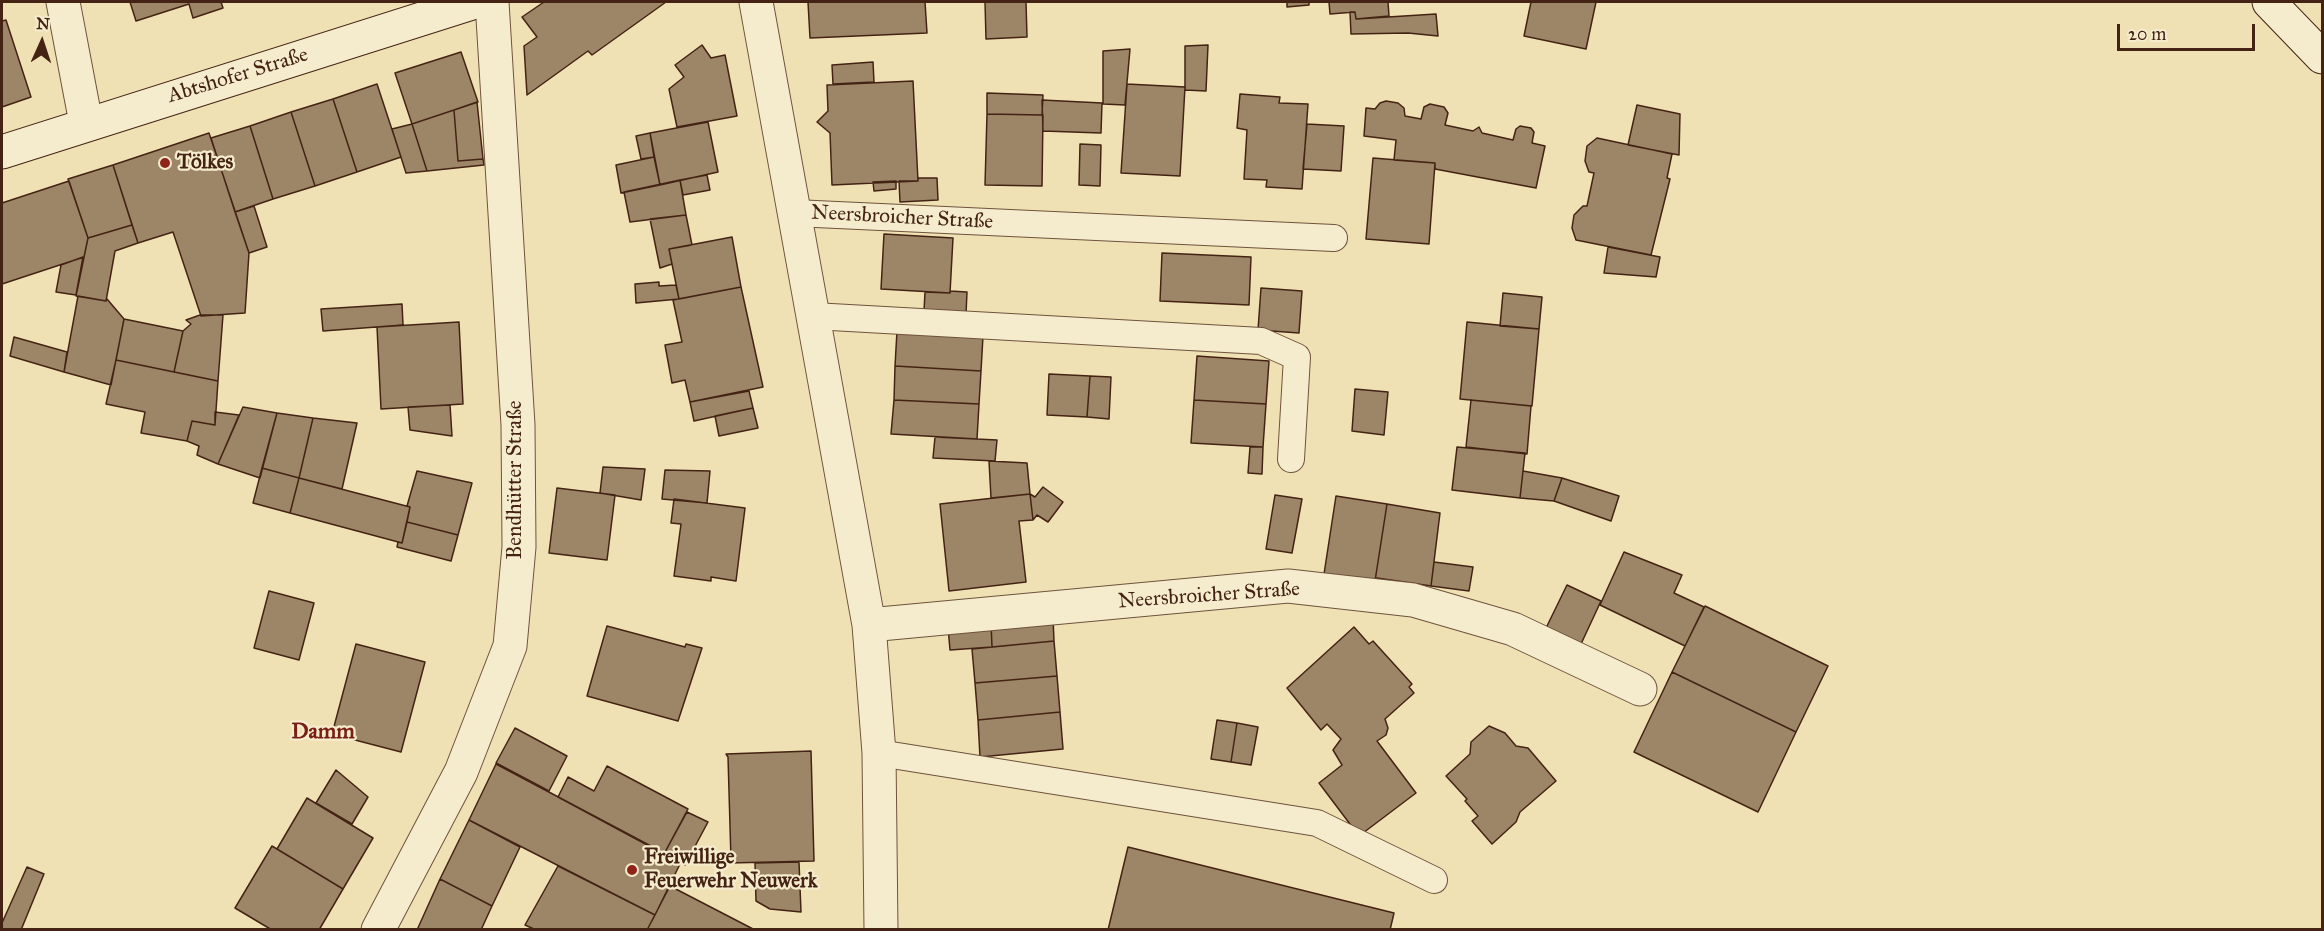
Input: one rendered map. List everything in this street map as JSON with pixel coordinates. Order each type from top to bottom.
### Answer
[{"type":"street","points":[[63,2],[86,123]]},
{"type":"street","name":"Abtshofer Straße","points":[[2,152],[86,123],[475,2]]},
{"type":"street","name":"Bendhütter Straße","points":[[378,930],[461,772],[510,646],[519,547],[518,425],[492,2]]},
{"type":"street","name":"Neersbroicher Straße","points":[[756,2],[869,625],[879,753],[881,930]]},
{"type":"street","points":[[2269,2],[2322,57]]},
{"type":"street","name":"Neersbroicher Straße","points":[[869,625],[1288,586],[1413,600],[1502,625],[1640,689]]},
{"type":"lane","name":"Neersbroicher Straße","points":[[794,213],[1334,238]]},
{"type":"lane","points":[[813,316],[1261,341],[1297,357],[1291,459]]},
{"type":"lane","points":[[879,753],[1317,823],[1434,880]]},
{"type":"building","points":[[130,2],[221,2],[223,8],[193,18],[189,4],[136,21]]},
{"type":"building","points":[[544,2],[666,2],[592,55],[588,51],[527,95],[524,46],[537,37],[522,17]]},
{"type":"building","points":[[808,2],[925,2],[927,33],[810,38]]},
{"type":"building","points":[[985,2],[1026,2],[1027,37],[986,39]]},
{"type":"building","points":[[1287,2],[1309,2],[1309,5],[1287,7]]},
{"type":"building","points":[[1329,2],[1388,2],[1389,16],[1356,19],[1355,12],[1330,14]]},
{"type":"building","points":[[1531,2],[1596,2],[1586,49],[1524,36]]},
{"type":"building","points":[[1350,12],[1355,12],[1356,19],[1436,14],[1438,36],[1408,33],[1351,34]]},
{"type":"building","points":[[6,20],[31,97],[2,107],[2,21]]},
{"type":"building","points":[[702,45],[711,58],[725,55],[737,116],[677,127],[669,89],[684,77],[675,65]]},
{"type":"building","points":[[1208,45],[1206,91],[1185,90],[1185,46]]},
{"type":"building","points":[[1130,49],[1125,105],[1103,104],[1103,51]]},
{"type":"building","points":[[461,52],[478,102],[412,124],[395,73]]},
{"type":"building","points":[[873,62],[874,82],[833,84],[832,65]]},
{"type":"building","points":[[913,81],[918,181],[832,185],[830,133],[817,122],[828,111],[827,85]]},
{"type":"building","points":[[377,84],[401,157],[357,172],[333,99]]},
{"type":"building","points":[[1127,84],[1185,87],[1180,176],[1121,173]]},
{"type":"building","points":[[987,93],[1043,95],[1042,115],[987,114]]},
{"type":"building","points":[[1240,94],[1280,97],[1279,103],[1308,104],[1302,189],[1266,187],[1267,180],[1244,179],[1247,130],[1237,128]]},
{"type":"building","points":[[333,99],[357,172],[315,186],[291,112]]},
{"type":"building","points":[[1042,100],[1102,103],[1101,133],[1043,131]]},
{"type":"building","points":[[1386,101],[1398,103],[1404,108],[1405,116],[1421,119],[1424,107],[1430,104],[1444,107],[1448,113],[1445,125],[1473,131],[1479,127],[1482,133],[1513,140],[1516,129],[1520,126],[1531,128],[1534,132],[1532,143],[1545,146],[1536,188],[1435,169],[1435,163],[1394,160],[1396,140],[1364,136],[1366,108],[1375,109],[1380,103]]},
{"type":"building","points":[[477,102],[483,159],[458,161],[454,110]]},
{"type":"building","points":[[1637,105],[1680,114],[1679,155],[1628,145]]},
{"type":"building","points":[[454,110],[458,161],[483,159],[484,165],[427,171],[412,124]]},
{"type":"building","points":[[291,112],[315,186],[273,199],[250,126]]},
{"type":"building","points":[[987,114],[1043,115],[1042,186],[985,185]]},
{"type":"building","points":[[708,122],[718,172],[660,185],[650,133]]},
{"type":"building","points":[[412,124],[427,171],[406,173],[392,129]]},
{"type":"building","points":[[1307,124],[1344,126],[1341,171],[1303,169]]},
{"type":"building","points":[[250,126],[273,199],[235,212],[211,138]]},
{"type":"building","points":[[209,133],[249,253],[245,313],[201,316],[173,232],[138,243],[113,165]]},
{"type":"building","points":[[650,133],[654,157],[641,159],[636,136]]},
{"type":"building","points":[[1597,138],[1672,154],[1667,178],[1670,179],[1651,255],[1576,240],[1572,228],[1574,215],[1583,206],[1587,206],[1594,173],[1589,172],[1585,161],[1587,146]]},
{"type":"building","points":[[1080,144],[1101,145],[1100,186],[1079,185]]},
{"type":"building","points":[[654,157],[660,185],[621,193],[616,165]]},
{"type":"building","points":[[1373,158],[1435,163],[1429,244],[1366,239]]},
{"type":"building","points":[[113,165],[132,225],[88,238],[68,179]]},
{"type":"building","points":[[707,175],[710,190],[683,195],[680,180]]},
{"type":"building","points":[[918,178],[937,178],[938,200],[900,202],[899,181],[918,181]]},
{"type":"building","points":[[680,180],[686,215],[630,222],[624,192]]},
{"type":"building","points":[[69,181],[88,238],[84,257],[2,284],[2,203]]},
{"type":"building","points":[[896,181],[896,189],[874,191],[873,182]]},
{"type":"building","points":[[254,206],[267,247],[249,253],[235,212]]},
{"type":"building","points":[[686,215],[692,245],[669,249],[672,264],[660,268],[650,219]]},
{"type":"building","points":[[132,225],[138,243],[115,251],[106,301],[76,296],[88,238]]},
{"type":"building","points":[[884,234],[953,238],[950,293],[881,289]]},
{"type":"building","points":[[732,237],[741,287],[679,299],[669,249]]},
{"type":"building","points":[[1608,247],[1660,257],[1656,277],[1604,273]]},
{"type":"building","points":[[1162,253],[1251,257],[1249,305],[1160,301]]},
{"type":"building","points":[[83,257],[76,295],[56,292],[61,265]]},
{"type":"building","points":[[659,282],[659,286],[676,285],[679,299],[636,303],[635,284]]},
{"type":"building","points":[[741,287],[763,387],[690,402],[685,380],[672,383],[665,345],[682,342],[673,300]]},
{"type":"building","points":[[1261,288],[1302,291],[1299,333],[1258,330]]},
{"type":"building","points":[[950,291],[967,292],[966,314],[924,311],[925,292],[950,293]]},
{"type":"building","points":[[1503,293],[1542,297],[1539,329],[1500,326]]},
{"type":"building","points":[[78,296],[106,301],[107,299],[124,319],[111,385],[64,372]]},
{"type":"building","points":[[402,304],[403,325],[323,331],[321,309]]},
{"type":"building","points":[[200,315],[223,315],[218,381],[174,372],[183,331],[191,324],[186,320]]},
{"type":"building","points":[[124,319],[183,331],[174,372],[116,360]]},
{"type":"building","points":[[459,322],[463,404],[381,409],[377,327]]},
{"type":"building","points":[[1467,322],[1539,329],[1532,406],[1460,399]]},
{"type":"building","points":[[897,331],[983,336],[981,371],[895,366]]},
{"type":"building","points":[[14,337],[67,352],[64,372],[10,356]]},
{"type":"building","points":[[1197,356],[1269,361],[1266,404],[1194,400]]},
{"type":"building","points":[[116,360],[218,381],[215,425],[192,421],[187,441],[141,433],[145,412],[106,404]]},
{"type":"building","points":[[895,366],[981,371],[979,404],[894,400]]},
{"type":"building","points":[[1049,374],[1090,376],[1087,417],[1047,415]]},
{"type":"building","points":[[1090,376],[1111,377],[1109,419],[1087,417]]},
{"type":"building","points":[[1355,389],[1388,392],[1384,435],[1352,431]]},
{"type":"building","points":[[749,391],[753,408],[694,421],[690,402]]},
{"type":"building","points":[[894,400],[979,404],[977,439],[891,434]]},
{"type":"building","points":[[1194,400],[1266,404],[1263,447],[1191,443]]},
{"type":"building","points":[[1471,400],[1531,406],[1527,454],[1466,447]]},
{"type":"building","points":[[450,405],[452,436],[410,430],[408,407]]},
{"type":"building","points":[[243,407],[277,413],[260,478],[218,464]]},
{"type":"building","points":[[753,408],[758,428],[719,436],[715,416]]},
{"type":"building","points":[[215,412],[239,415],[218,464],[197,455],[199,446],[187,441],[192,421],[215,425]]},
{"type":"building","points":[[277,413],[313,418],[299,478],[262,468]]},
{"type":"building","points":[[313,418],[357,423],[342,489],[299,478]]},
{"type":"building","points":[[935,437],[997,440],[995,461],[933,458]]},
{"type":"building","points":[[1250,447],[1263,447],[1262,474],[1248,473]]},
{"type":"building","points":[[1457,447],[1525,453],[1520,498],[1452,490]]},
{"type":"building","points":[[989,461],[1027,463],[1030,494],[991,498]]},
{"type":"building","points":[[603,467],[645,469],[641,500],[600,493]]},
{"type":"building","points":[[262,468],[299,478],[290,513],[253,503]]},
{"type":"building","points":[[665,470],[710,471],[707,503],[662,499]]},
{"type":"building","points":[[417,471],[472,483],[458,535],[407,522],[410,507],[407,506]]},
{"type":"building","points":[[1523,471],[1562,478],[1554,501],[1520,498]]},
{"type":"building","points":[[299,478],[410,507],[402,543],[290,513]]},
{"type":"building","points":[[1562,478],[1619,496],[1611,521],[1554,501]]},
{"type":"building","points":[[1043,487],[1063,502],[1048,522],[1037,515],[1033,520],[1030,494],[1035,497]]},
{"type":"building","points":[[557,488],[615,495],[607,560],[549,553]]},
{"type":"building","points":[[1030,494],[1033,520],[1019,521],[1026,582],[949,591],[940,504]]},
{"type":"building","points":[[1275,495],[1302,499],[1292,553],[1266,549]]},
{"type":"building","points":[[1336,496],[1387,504],[1375,581],[1324,574]]},
{"type":"building","points":[[674,499],[745,508],[736,581],[711,577],[711,581],[674,576],[681,524],[671,523]]},
{"type":"building","points":[[1387,504],[1440,513],[1431,586],[1377,578],[1375,581]]},
{"type":"building","points":[[407,522],[458,535],[451,561],[397,547],[398,542],[402,543]]},
{"type":"building","points":[[1624,552],[1682,575],[1674,593],[1704,607],[1685,646],[1600,605]]},
{"type":"building","points":[[1434,562],[1473,567],[1469,591],[1431,586]]},
{"type":"building","points":[[1567,585],[1601,601],[1581,644],[1546,628]]},
{"type":"building","points":[[269,591],[314,603],[299,660],[254,648]]},
{"type":"building","points":[[1705,606],[1828,666],[1796,732],[1672,672]]},
{"type":"building","points":[[1053,618],[1054,641],[992,647],[991,623]]},
{"type":"building","points":[[991,623],[992,647],[950,650],[948,627]]},
{"type":"building","points":[[607,626],[685,647],[686,644],[702,648],[678,721],[587,696]]},
{"type":"building","points":[[1354,627],[1369,644],[1373,641],[1412,684],[1409,687],[1414,693],[1385,719],[1388,728],[1386,735],[1377,741],[1416,793],[1359,836],[1319,783],[1342,765],[1333,750],[1341,739],[1327,724],[1321,730],[1287,688]]},
{"type":"building","points":[[1054,641],[1057,676],[975,683],[972,649]]},
{"type":"building","points":[[356,644],[425,662],[401,752],[332,734]]},
{"type":"building","points":[[1672,672],[1796,732],[1758,812],[1634,752]]},
{"type":"building","points":[[1057,676],[1060,712],[978,720],[975,683]]},
{"type":"building","points":[[1060,712],[1063,749],[980,757],[978,720]]},
{"type":"building","points":[[1217,720],[1237,723],[1231,762],[1211,759]]},
{"type":"building","points":[[1237,723],[1258,727],[1251,765],[1231,762]]},
{"type":"building","points":[[1489,726],[1505,733],[1516,746],[1528,748],[1556,781],[1520,812],[1516,822],[1492,844],[1472,821],[1478,816],[1465,801],[1467,799],[1446,776],[1470,754],[1471,742]]},
{"type":"building","points":[[515,728],[567,756],[549,791],[496,763]]},
{"type":"building","points":[[811,751],[814,861],[729,863],[731,860],[728,757],[726,754]]},
{"type":"building","points":[[496,764],[681,862],[655,915],[469,820]]},
{"type":"building","points":[[607,766],[688,809],[664,854],[558,797],[568,777],[594,791]]},
{"type":"building","points":[[336,770],[368,797],[352,824],[316,803]]},
{"type":"building","points":[[307,798],[373,838],[343,889],[277,849]]},
{"type":"building","points":[[687,812],[708,822],[685,865],[664,854]]},
{"type":"building","points":[[469,820],[520,847],[492,906],[440,879]]},
{"type":"building","points":[[272,846],[343,889],[319,930],[272,930],[235,908]]},
{"type":"building","points":[[1128,847],[1394,913],[1390,930],[1108,930]]},
{"type":"building","points":[[799,862],[801,912],[770,909],[756,901],[755,863]]},
{"type":"building","points":[[558,866],[655,915],[647,930],[536,930],[525,925]]},
{"type":"building","points":[[27,867],[44,874],[21,930],[2,930],[2,923]]},
{"type":"building","points":[[440,879],[492,906],[481,930],[417,930]]},
{"type":"building","points":[[670,886],[755,930],[647,930]]},
{"type":"place","name":"Tölkes","points":[[165,163]]},
{"type":"place","name":"Freiwillige Feuerwehr Neuwerk","points":[[632,870]]},
{"type":"district","name":"Damm","points":[[323,733]]}]
